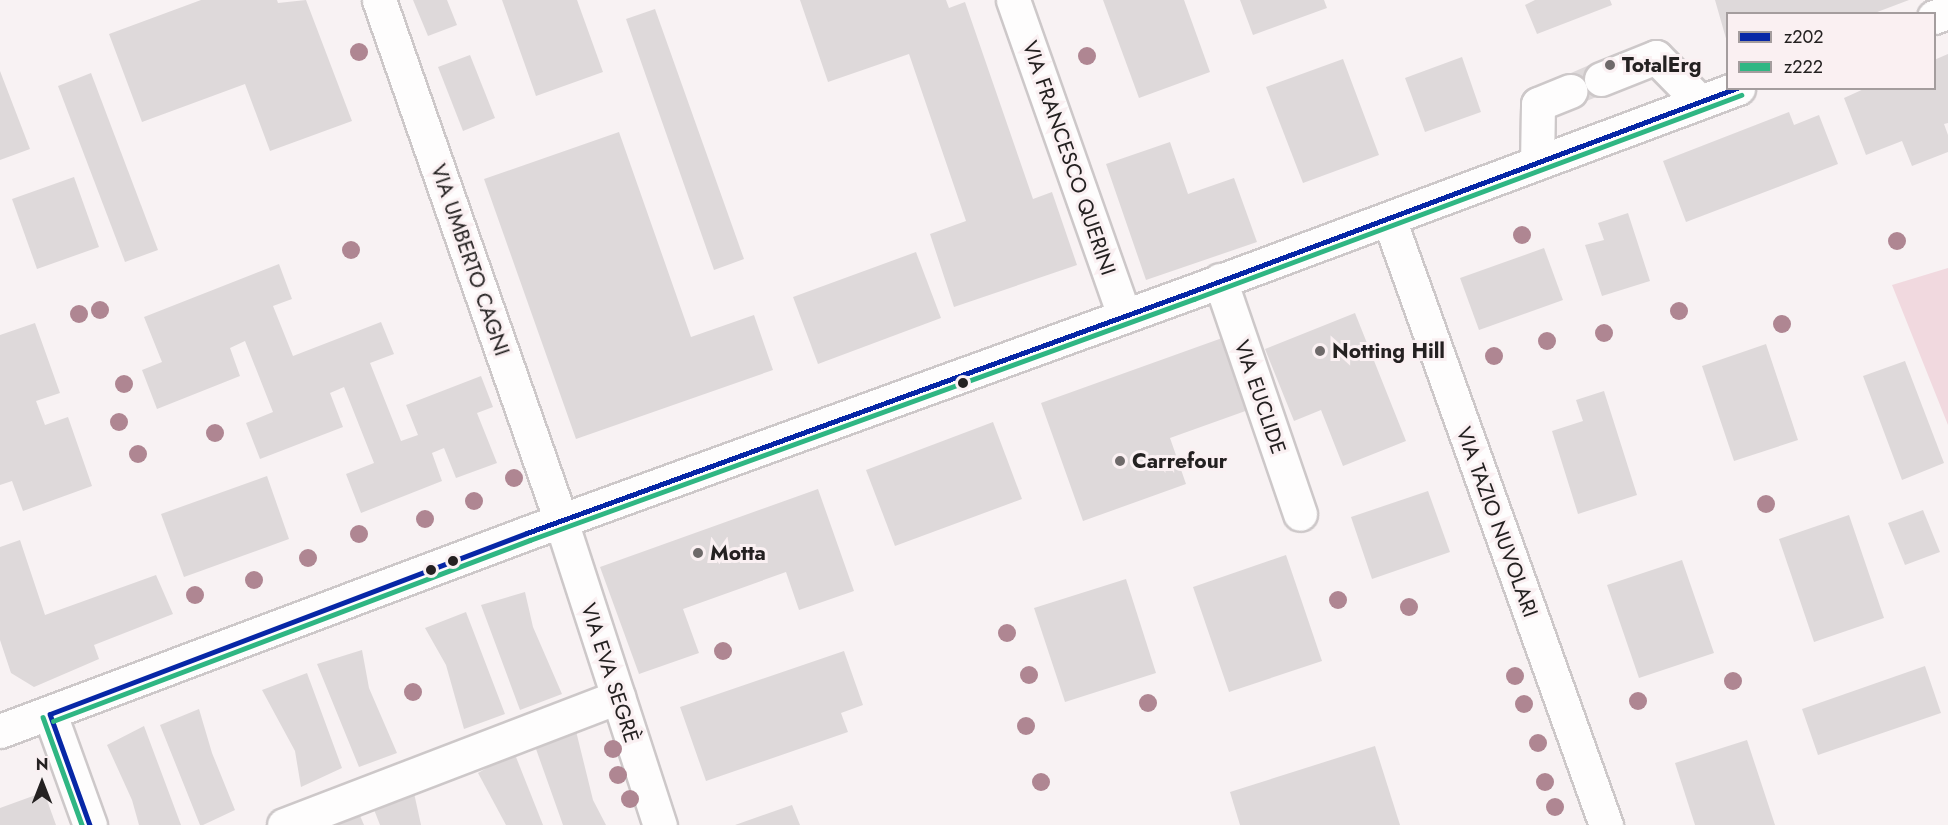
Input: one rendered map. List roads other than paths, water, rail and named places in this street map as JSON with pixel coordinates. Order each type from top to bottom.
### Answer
[{"type":"street","name":"VIA UMBERTO CAGNI","points":[[379,0],[561,521]]},
{"type":"street","name":"VIA FRANCESCO QUERINI","points":[[1013,0],[1124,316]]},
{"type":"street","points":[[1601,79],[1656,57],[1700,102]]},
{"type":"street","points":[[0,731],[561,521],[1389,219],[1733,90]]},
{"type":"street","points":[[1537,163],[1538,104],[1571,91]]},
{"type":"street","name":"VIA TAZIO NUVOLARI","points":[[1389,219],[1606,825]]},
{"type":"street","name":"VIA EUCLIDE","points":[[1220,280],[1300,514]]},
{"type":"street","name":"VIA EVA SEGRÈ","points":[[561,521],[660,825]]},
{"type":"street","points":[[284,825],[618,698]]},
{"type":"street","points":[[50,714],[90,825]]},
{"type":"place","name":"TotalErg","points":[[1610,65]]},
{"type":"place","name":"Notting Hill","points":[[1320,351]]},
{"type":"place","name":"Carrefour","points":[[1120,461]]},
{"type":"place","name":"Motta","points":[[698,553]]}]
